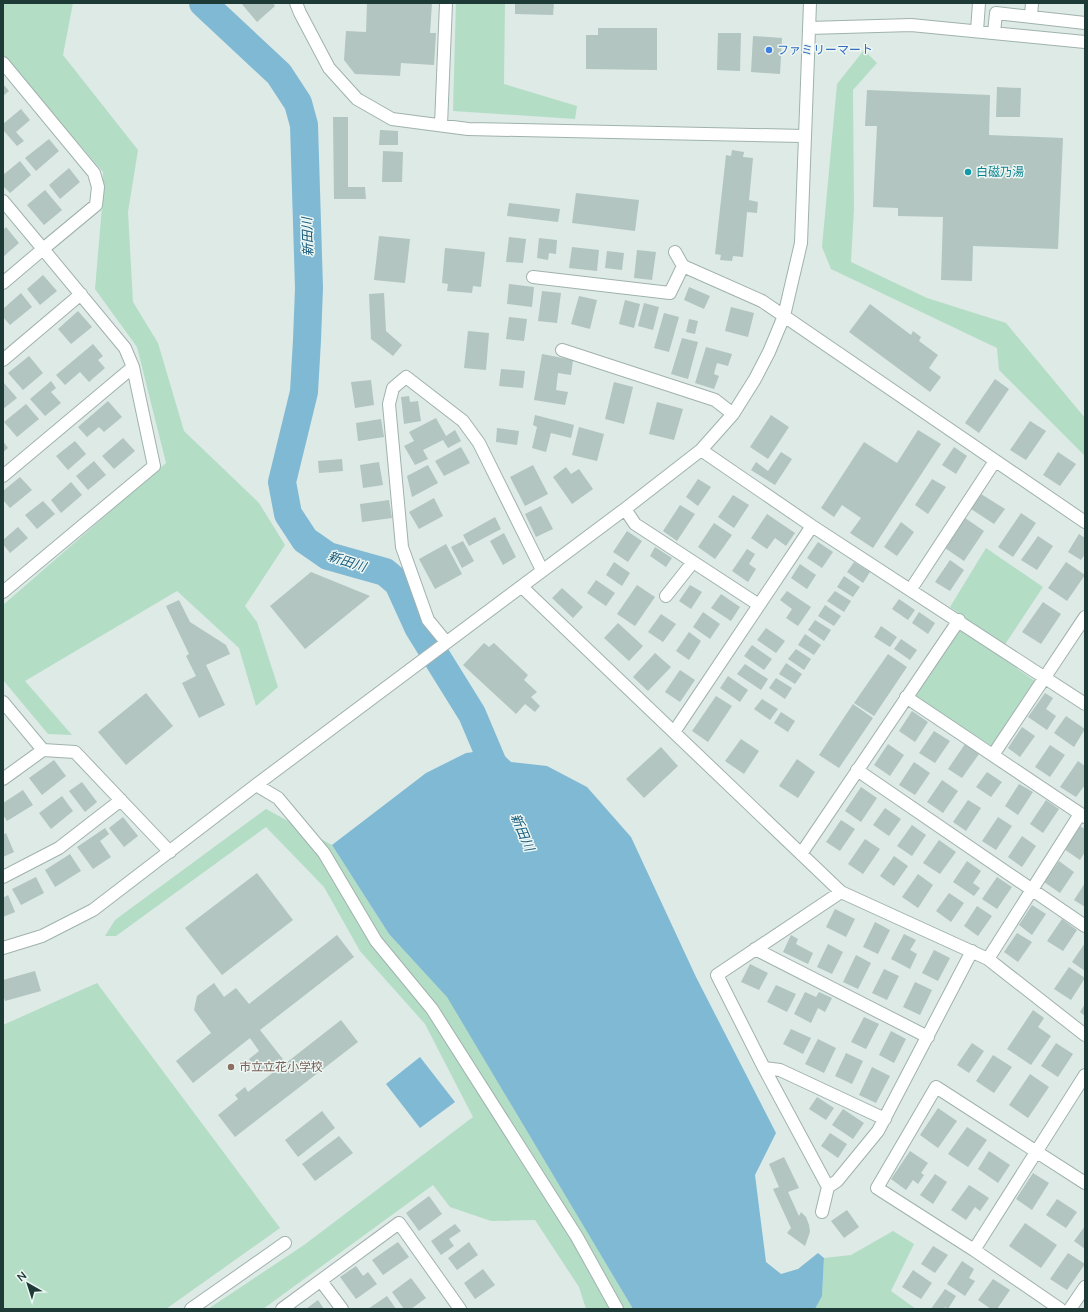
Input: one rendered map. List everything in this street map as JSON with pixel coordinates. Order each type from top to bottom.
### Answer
[{"type":"street","points":[[296,3],[330,68],[357,100],[392,119],[468,129],[804,136]]},
{"type":"street","points":[[441,126],[446,3]]},
{"type":"street","points":[[3,948],[42,936],[93,910],[256,785],[625,509],[701,450],[733,414],[755,379],[769,352],[784,316],[801,243],[810,3]]},
{"type":"street","points":[[977,31],[979,3]]},
{"type":"street","points":[[1032,3],[1032,17]]},
{"type":"street","points":[[994,33],[996,14],[1085,23]]},
{"type":"street","points":[[809,28],[911,25],[1085,42]]},
{"type":"street","points":[[3,64],[94,173],[98,187],[96,205],[3,283]]},
{"type":"street","points":[[3,201],[125,348],[133,367],[154,466],[3,592]]},
{"type":"street","points":[[675,252],[683,266],[762,301],[1085,522]]},
{"type":"street","points":[[533,277],[670,294],[683,266]]},
{"type":"street","points":[[3,360],[81,294]]},
{"type":"street","points":[[562,350],[715,400],[733,414]]},
{"type":"street","points":[[3,476],[133,367]]},
{"type":"street","points":[[446,642],[428,620],[402,547],[389,404],[393,388],[406,377],[463,421],[479,443],[542,570]]},
{"type":"street","points":[[701,450],[812,526],[959,620],[1085,704]]},
{"type":"street","points":[[911,589],[995,461]]},
{"type":"street","points":[[625,509],[635,524],[759,605]]},
{"type":"street","points":[[674,732],[812,526]]},
{"type":"street","points":[[666,596],[693,562]]},
{"type":"street","points":[[522,587],[841,892],[988,959],[1085,1035]]},
{"type":"street","points":[[993,755],[1085,617]]},
{"type":"street","points":[[801,854],[959,620]]},
{"type":"street","points":[[906,697],[1083,816],[1032,889],[988,959]]},
{"type":"street","points":[[3,702],[43,750]]},
{"type":"street","points":[[3,779],[43,750],[75,752],[170,852]]},
{"type":"street","points":[[857,770],[1085,926]]},
{"type":"street","points":[[256,785],[278,798],[324,853],[376,941],[432,1009],[577,1237],[617,1309]]},
{"type":"street","points":[[3,877],[59,848],[121,800]]},
{"type":"street","points":[[822,1212],[828,1187],[764,1068],[717,975],[841,892]]},
{"type":"street","points":[[755,949],[928,1037]]},
{"type":"street","points":[[828,1187],[837,1181],[878,1131],[972,951]]},
{"type":"street","points":[[764,1068],[780,1070],[885,1119]]},
{"type":"street","points":[[974,1250],[1085,1075]]},
{"type":"street","points":[[1060,1309],[974,1250],[877,1188],[936,1087],[1085,1183]]},
{"type":"street","points":[[282,1309],[399,1223],[460,1309]]},
{"type":"street","points":[[191,1309],[285,1242]]},
{"type":"street","points":[[321,1281],[342,1309]]},
{"type":"street","points":[[1070,1309],[1085,1287]]},
{"type":"green space","points":[[3,3],[73,3],[63,55],[138,150],[128,212],[133,302],[158,343],[184,431],[259,503],[285,545],[245,606],[257,622],[278,687],[256,706],[239,648],[177,591],[25,681],[72,735],[48,734],[3,680],[3,605],[166,463],[137,347],[95,289],[102,207],[103,172],[3,55]]},
{"type":"green space","points":[[456,3],[505,3],[504,84],[577,106],[575,119],[453,111]]},
{"type":"green space","points":[[864,50],[877,63],[853,90],[854,209],[851,262],[927,298],[1006,323],[1085,418],[1085,456],[999,370],[997,348],[831,269],[822,247],[837,84]]},
{"type":"green space","points":[[986,548],[1043,587],[998,655],[1035,681],[992,746],[913,695],[965,617],[950,607]]},
{"type":"green space","points":[[266,809],[332,845],[389,934],[447,996],[633,1309],[586,1309],[579,1287],[535,1220],[491,1221],[450,1207],[433,1185],[263,1309],[208,1309],[304,1245],[473,1117],[425,1024],[360,951],[324,887],[266,827],[116,936],[105,936],[115,920]]},
{"type":"green space","points":[[97,983],[280,1228],[166,1309],[3,1309],[3,1025]]},
{"type":"green space","points":[[893,1231],[914,1244],[891,1291],[916,1309],[815,1309],[822,1295],[824,1258],[851,1255]]},
{"type":"water","points":[[497,749],[511,762],[547,766],[587,787],[631,837],[696,977],[776,1133],[755,1175],[766,1262],[781,1274],[798,1269],[818,1253],[824,1258],[822,1296],[815,1309],[633,1309],[447,997],[389,934],[332,845],[426,773],[466,753]]},
{"type":"water","points":[[420,1057],[455,1102],[420,1128],[386,1084]]},
{"type":"building","points":[[241,3],[273,3],[275,6],[257,22]]},
{"type":"building","points":[[367,3],[432,3],[430,33],[436,33],[434,65],[401,63],[400,76],[355,74],[344,60],[346,31],[366,32]]},
{"type":"building","points":[[515,3],[554,3],[553,15],[515,14]]},
{"type":"building","points":[[598,28],[657,28],[657,70],[586,69],[586,35],[598,35]]},
{"type":"building","points":[[718,33],[741,33],[740,71],[717,70]]},
{"type":"building","points":[[753,36],[782,38],[780,74],[751,72]]},
{"type":"building","points":[[3,84],[9,91],[3,96]]},
{"type":"building","points":[[997,87],[1021,88],[1020,117],[996,117]]},
{"type":"building","name":"白磁乃湯","points":[[867,90],[990,95],[989,135],[1063,138],[1058,249],[973,246],[972,281],[941,280],[943,217],[898,216],[898,208],[873,207],[877,126],[865,126]]},
{"type":"building","points":[[21,109],[30,120],[16,132],[24,141],[17,146],[3,130],[3,124]]},
{"type":"building","points":[[333,117],[348,117],[348,187],[365,187],[366,199],[334,199]]},
{"type":"building","points":[[380,130],[398,131],[398,145],[379,145]]},
{"type":"building","points":[[49,139],[59,151],[36,171],[25,158]]},
{"type":"building","points":[[732,150],[744,152],[743,157],[753,158],[749,200],[758,202],[757,213],[747,212],[743,257],[733,256],[732,261],[720,260],[721,255],[715,254],[726,155],[731,156]]},
{"type":"building","points":[[383,151],[403,152],[402,182],[382,182]]},
{"type":"building","points":[[20,161],[31,175],[10,193],[3,186],[3,175]]},
{"type":"building","points":[[69,168],[80,182],[60,199],[49,185]]},
{"type":"building","points":[[45,190],[62,210],[44,225],[27,205]]},
{"type":"building","points":[[576,193],[639,200],[635,231],[572,223]]},
{"type":"building","points":[[509,203],[560,209],[558,222],[507,216]]},
{"type":"building","points":[[6,227],[19,243],[3,257],[3,230]]},
{"type":"building","points":[[379,236],[410,239],[405,283],[374,280]]},
{"type":"building","points":[[509,237],[526,239],[523,263],[506,262]]},
{"type":"building","points":[[539,238],[557,240],[556,254],[549,253],[548,260],[537,258]]},
{"type":"building","points":[[572,247],[599,250],[597,271],[569,268]]},
{"type":"building","points":[[445,248],[485,252],[481,287],[473,286],[472,293],[447,291],[448,284],[442,283]]},
{"type":"building","points":[[637,250],[656,252],[652,280],[634,278]]},
{"type":"building","points":[[607,251],[624,253],[622,270],[605,268]]},
{"type":"building","points":[[43,275],[57,291],[40,305],[27,289]]},
{"type":"building","points":[[509,284],[534,287],[532,307],[507,304]]},
{"type":"building","points":[[689,287],[710,296],[704,309],[684,300]]},
{"type":"building","points":[[542,291],[561,293],[557,323],[538,321]]},
{"type":"building","points":[[21,293],[32,307],[10,325],[3,317],[3,309]]},
{"type":"building","points":[[384,293],[386,331],[402,345],[393,356],[371,339],[369,294]]},
{"type":"building","points":[[579,296],[597,300],[590,329],[571,324]]},
{"type":"building","points":[[625,300],[640,304],[634,328],[619,324]]},
{"type":"building","points":[[644,303],[659,307],[653,330],[638,326]]},
{"type":"building","points":[[870,304],[911,335],[913,331],[921,337],[919,341],[938,355],[929,368],[941,377],[930,392],[849,332]]},
{"type":"building","points":[[731,307],[754,313],[748,337],[725,331]]},
{"type":"building","points":[[78,311],[92,327],[71,344],[58,329]]},
{"type":"building","points":[[664,313],[679,317],[669,352],[654,348]]},
{"type":"building","points":[[509,317],[527,319],[524,341],[506,339]]},
{"type":"building","points":[[689,319],[698,321],[695,334],[686,332]]},
{"type":"building","points":[[468,331],[489,333],[486,370],[464,368]]},
{"type":"building","points":[[682,338],[698,342],[688,379],[671,374]]},
{"type":"building","points":[[93,344],[103,356],[98,360],[105,368],[89,382],[80,372],[65,385],[56,375]]},
{"type":"building","points":[[706,347],[732,354],[728,366],[717,363],[714,374],[719,376],[714,389],[695,383]]},
{"type":"building","points":[[542,354],[573,360],[571,375],[558,373],[556,390],[568,392],[565,405],[534,400]]},
{"type":"building","points":[[29,356],[43,373],[23,390],[8,373]]},
{"type":"building","points":[[501,369],[525,371],[523,388],[499,386]]},
{"type":"building","points":[[995,379],[1009,389],[979,433],[965,423]]},
{"type":"building","points":[[371,380],[374,405],[355,408],[351,382]]},
{"type":"building","points":[[51,381],[56,388],[51,392],[61,403],[45,416],[30,399]]},
{"type":"building","points":[[614,382],[633,387],[624,424],[605,419]]},
{"type":"building","points":[[4,383],[17,398],[3,409],[3,384]]},
{"type":"building","points":[[409,396],[410,402],[418,401],[421,421],[404,424],[401,397]]},
{"type":"building","points":[[108,401],[122,417],[104,432],[99,427],[87,437],[78,427]]},
{"type":"building","points":[[657,402],[683,409],[674,440],[649,434]]},
{"type":"building","points":[[26,404],[39,419],[17,437],[4,422]]},
{"type":"building","points":[[535,415],[574,425],[571,438],[551,433],[546,452],[532,448],[537,427],[533,425]]},
{"type":"building","points":[[771,415],[789,427],[768,459],[750,447]]},
{"type":"building","points":[[436,418],[446,436],[455,430],[461,441],[448,448],[443,440],[423,450],[428,459],[415,465],[404,446],[414,441],[409,432]]},
{"type":"building","points":[[381,419],[384,437],[358,441],[356,423]]},
{"type":"building","points":[[1030,421],[1046,431],[1026,460],[1010,450]]},
{"type":"building","points":[[579,427],[604,434],[597,461],[572,455]]},
{"type":"building","points":[[497,428],[519,431],[517,445],[496,442]]},
{"type":"building","points":[[918,430],[941,444],[873,548],[850,533],[861,518],[842,505],[834,517],[821,508],[864,442],[897,463]]},
{"type":"building","points":[[123,438],[135,451],[114,469],[102,456]]},
{"type":"building","points":[[3,441],[8,448],[3,452]]},
{"type":"building","points":[[75,441],[86,454],[68,470],[56,456]]},
{"type":"building","points":[[461,447],[470,463],[444,476],[435,461]]},
{"type":"building","points":[[954,447],[967,456],[956,474],[942,465]]},
{"type":"building","points":[[781,452],[792,459],[775,485],[751,470],[756,462],[768,471]]},
{"type":"building","points":[[1058,452],[1076,464],[1060,486],[1043,475]]},
{"type":"building","points":[[342,459],[343,471],[319,473],[318,461]]},
{"type":"building","points":[[94,461],[106,475],[88,490],[76,476]]},
{"type":"building","points":[[379,462],[383,485],[363,488],[360,465]]},
{"type":"building","points":[[428,465],[438,483],[412,497],[407,476]]},
{"type":"building","points":[[533,465],[548,494],[525,506],[510,477]]},
{"type":"building","points":[[566,467],[571,474],[579,469],[593,489],[572,504],[553,477]]},
{"type":"building","points":[[20,477],[32,490],[10,508],[3,500],[3,491]]},
{"type":"building","points":[[698,479],[711,487],[698,506],[686,497]]},
{"type":"building","points":[[932,479],[946,487],[928,514],[915,505]]},
{"type":"building","points":[[71,482],[82,495],[61,513],[51,500]]},
{"type":"building","points":[[981,494],[1005,509],[994,524],[971,509]]},
{"type":"building","points":[[733,495],[749,505],[734,528],[718,517]]},
{"type":"building","points":[[434,498],[443,516],[419,529],[409,512]]},
{"type":"building","points":[[389,500],[392,518],[362,522],[360,504]]},
{"type":"building","points":[[43,501],[55,514],[37,529],[25,515]]},
{"type":"building","points":[[680,505],[695,514],[677,541],[663,531]]},
{"type":"building","points":[[541,506],[553,529],[536,537],[525,514]]},
{"type":"building","points":[[1021,513],[1036,523],[1013,557],[998,547]]},
{"type":"building","points":[[767,514],[795,533],[786,546],[775,538],[767,549],[751,538]]},
{"type":"building","points":[[495,517],[501,529],[469,546],[463,535]]},
{"type":"building","points":[[965,518],[984,531],[964,561],[945,548]]},
{"type":"building","points":[[901,522],[914,532],[897,556],[884,547]]},
{"type":"building","points":[[714,523],[732,535],[715,559],[698,547]]},
{"type":"building","points":[[18,527],[28,538],[10,553],[3,544],[3,540]]},
{"type":"building","points":[[627,531],[642,541],[628,562],[613,552]]},
{"type":"building","points":[[504,533],[516,557],[503,565],[490,541]]},
{"type":"building","points":[[1079,534],[1085,538],[1085,554],[1081,560],[1068,552]]},
{"type":"building","points":[[1038,536],[1053,546],[1037,570],[1021,560]]},
{"type":"building","points":[[463,541],[474,561],[462,568],[451,547]]},
{"type":"building","points":[[818,542],[833,552],[822,568],[807,558]]},
{"type":"building","points":[[446,544],[462,574],[435,589],[419,559]]},
{"type":"building","points":[[655,547],[672,558],[666,567],[650,556]]},
{"type":"building","points":[[747,549],[755,554],[749,564],[756,569],[748,582],[732,571]]},
{"type":"building","points":[[950,560],[964,570],[950,591],[935,582]]},
{"type":"building","points":[[614,562],[630,573],[622,586],[606,575]]},
{"type":"building","points":[[854,562],[870,572],[863,583],[847,572]]},
{"type":"building","points":[[1066,562],[1085,575],[1067,601],[1048,588]]},
{"type":"building","points":[[800,564],[816,575],[807,589],[791,578]]},
{"type":"building","points":[[311,572],[370,596],[305,649],[270,606]]},
{"type":"building","points":[[844,576],[860,587],[853,597],[837,587]]},
{"type":"building","points":[[596,580],[615,593],[606,606],[587,593]]},
{"type":"building","points":[[637,585],[655,597],[635,626],[617,614]]},
{"type":"building","points":[[690,585],[702,592],[691,609],[679,601]]},
{"type":"building","points":[[562,588],[583,607],[573,618],[552,598]]},
{"type":"building","points":[[787,591],[811,607],[798,626],[786,618],[792,609],[780,600]]},
{"type":"building","points":[[835,591],[851,601],[844,612],[827,601]]},
{"type":"building","points":[[721,594],[740,607],[731,621],[711,608]]},
{"type":"building","points":[[899,599],[915,610],[908,620],[892,609]]},
{"type":"building","points":[[179,600],[190,622],[226,645],[230,654],[206,665],[225,705],[199,718],[182,683],[196,676],[186,656],[189,654],[166,606]]},
{"type":"building","points":[[1043,602],[1061,614],[1041,644],[1022,632]]},
{"type":"building","points":[[825,605],[841,616],[834,626],[818,616]]},
{"type":"building","points":[[703,612],[720,624],[710,639],[693,627]]},
{"type":"building","points":[[919,612],[935,623],[928,634],[912,623]]},
{"type":"building","points":[[661,614],[676,624],[663,642],[648,632]]},
{"type":"building","points":[[815,620],[831,630],[824,641],[808,630]]},
{"type":"building","points":[[618,623],[643,646],[629,661],[604,638]]},
{"type":"building","points":[[881,626],[897,637],[890,647],[874,637]]},
{"type":"building","points":[[766,628],[785,641],[776,653],[757,640]]},
{"type":"building","points":[[689,632],[701,641],[689,660],[676,651]]},
{"type":"building","points":[[805,634],[821,645],[814,655],[798,645]]},
{"type":"building","points":[[901,639],[917,650],[910,660],[894,649]]},
{"type":"building","points":[[484,643],[489,647],[494,643],[528,675],[524,680],[537,692],[531,697],[540,706],[535,712],[525,704],[516,714],[463,665]]},
{"type":"building","points":[[752,645],[772,659],[764,670],[744,656]]},
{"type":"building","points":[[796,649],[811,659],[804,670],[788,659]]},
{"type":"building","points":[[655,653],[671,667],[648,691],[633,677]]},
{"type":"building","points":[[888,654],[907,667],[874,716],[854,703]]},
{"type":"building","points":[[786,663],[802,674],[795,684],[779,674]]},
{"type":"building","points":[[745,664],[768,679],[761,690],[737,674]]},
{"type":"building","points":[[680,670],[695,680],[680,702],[665,692]]},
{"type":"building","points":[[728,676],[748,690],[740,702],[720,688]]},
{"type":"building","points":[[776,678],[792,688],[785,699],[769,688]]},
{"type":"building","points":[[146,693],[173,726],[126,765],[98,732]]},
{"type":"building","points":[[1045,693],[1053,698],[1046,709],[1056,716],[1047,730],[1028,717]]},
{"type":"building","points":[[716,696],[732,706],[708,742],[692,731]]},
{"type":"building","points":[[762,699],[778,709],[770,720],[754,709]]},
{"type":"building","points":[[853,704],[873,718],[839,768],[819,755]]},
{"type":"building","points":[[912,711],[928,722],[915,742],[899,731]]},
{"type":"building","points":[[781,712],[795,721],[788,732],[774,723]]},
{"type":"building","points":[[1066,716],[1085,729],[1074,747],[1054,733]]},
{"type":"building","points":[[1022,727],[1035,736],[1020,757],[1008,748]]},
{"type":"building","points":[[934,731],[950,741],[935,763],[919,753]]},
{"type":"building","points":[[741,739],[759,751],[744,774],[725,761]]},
{"type":"building","points":[[888,744],[904,755],[890,776],[874,765]]},
{"type":"building","points":[[965,744],[979,754],[962,778],[948,769]]},
{"type":"building","points":[[1050,745],[1065,755],[1050,777],[1035,767]]},
{"type":"building","points":[[661,747],[678,766],[644,798],[626,779]]},
{"type":"building","points":[[797,759],[815,772],[798,798],[779,786]]},
{"type":"building","points":[[54,760],[66,776],[42,795],[29,778]]},
{"type":"building","points":[[1078,761],[1085,766],[1085,785],[1076,797],[1060,787]]},
{"type":"building","points":[[914,762],[930,773],[915,795],[899,785]]},
{"type":"building","points":[[987,772],[1002,782],[991,797],[976,787]]},
{"type":"building","points":[[942,780],[958,791],[943,813],[927,802]]},
{"type":"building","points":[[82,782],[97,802],[85,812],[69,791]]},
{"type":"building","points":[[1019,784],[1033,792],[1018,815],[1005,806]]},
{"type":"building","points":[[861,787],[877,798],[861,822],[845,811]]},
{"type":"building","points":[[23,790],[33,805],[7,821],[3,815],[3,803]]},
{"type":"building","points":[[62,796],[73,811],[51,829],[39,813]]},
{"type":"building","points":[[968,800],[981,808],[966,831],[953,822]]},
{"type":"building","points":[[1046,800],[1059,809],[1043,833],[1030,824]]},
{"type":"building","points":[[885,808],[901,819],[889,836],[873,825]]},
{"type":"building","points":[[123,817],[138,836],[124,847],[109,828]]},
{"type":"building","points":[[998,817],[1012,826],[996,850],[982,841]]},
{"type":"building","points":[[841,820],[855,829],[840,851],[826,842]]},
{"type":"building","points":[[912,825],[926,835],[912,856],[897,846]]},
{"type":"building","points":[[1080,826],[1085,829],[1085,852],[1080,860],[1064,849]]},
{"type":"building","points":[[105,828],[109,834],[100,841],[111,857],[93,869],[77,847]]},
{"type":"building","points":[[6,833],[14,852],[3,857],[3,835]]},
{"type":"building","points":[[1022,836],[1036,846],[1022,867],[1008,857]]},
{"type":"building","points":[[865,839],[880,849],[863,874],[848,864]]},
{"type":"building","points":[[939,840],[956,852],[940,874],[923,863]]},
{"type":"building","points":[[70,854],[81,871],[55,887],[45,870]]},
{"type":"building","points":[[894,856],[908,866],[894,886],[880,876]]},
{"type":"building","points":[[967,861],[981,871],[973,883],[980,888],[974,896],[953,882]]},
{"type":"building","points":[[1059,861],[1074,872],[1060,893],[1044,882]]},
{"type":"building","points":[[257,873],[293,920],[222,975],[185,928]]},
{"type":"building","points":[[918,874],[933,885],[918,908],[902,897]]},
{"type":"building","points":[[36,877],[44,893],[21,905],[12,889]]},
{"type":"building","points":[[997,877],[1012,887],[997,909],[982,899]]},
{"type":"building","points":[[1085,883],[1085,907],[1074,900]]},
{"type":"building","points":[[949,893],[964,903],[951,922],[936,911]]},
{"type":"building","points":[[8,895],[15,912],[3,917],[3,898]]},
{"type":"building","points":[[1032,905],[1046,914],[1032,935],[1019,925]]},
{"type":"building","points":[[977,906],[992,916],[978,936],[964,926]]},
{"type":"building","points":[[835,909],[855,919],[846,937],[826,927]]},
{"type":"building","points":[[1062,919],[1077,930],[1063,951],[1047,941]]},
{"type":"building","points":[[875,922],[890,930],[878,954],[863,947]]},
{"type":"building","points":[[1017,933],[1032,942],[1018,962],[1004,952]]},
{"type":"building","points":[[904,934],[916,940],[910,950],[917,954],[910,969],[891,959]]},
{"type":"building","points":[[337,935],[354,957],[260,1030],[286,1063],[341,1020],[358,1042],[235,1137],[218,1115],[238,1099],[235,1095],[245,1087],[248,1092],[275,1071],[270,1065],[260,1073],[249,1059],[259,1051],[250,1038],[193,1083],[176,1061],[211,1033],[194,1010],[197,996],[214,983],[224,997],[236,988],[249,1004]]},
{"type":"building","points":[[791,935],[798,939],[796,944],[813,953],[808,964],[783,952]]},
{"type":"building","points":[[1085,943],[1085,971],[1072,962]]},
{"type":"building","points":[[828,944],[843,952],[832,974],[817,967]]},
{"type":"building","points":[[934,950],[950,958],[938,981],[922,973]]},
{"type":"building","points":[[856,955],[871,963],[858,989],[843,982]]},
{"type":"building","points":[[750,964],[768,973],[759,990],[741,982]]},
{"type":"building","points":[[1069,967],[1085,978],[1071,1000],[1054,989]]},
{"type":"building","points":[[884,969],[899,976],[887,1000],[872,993]]},
{"type":"building","points":[[35,971],[41,991],[5,1001],[3,994],[3,980]]},
{"type":"building","points":[[915,982],[932,990],[920,1015],[903,1007]]},
{"type":"building","points":[[776,985],[796,994],[787,1012],[767,1002]]},
{"type":"building","points":[[805,992],[816,997],[819,992],[832,998],[825,1012],[818,1008],[811,1023],[794,1014]]},
{"type":"building","points":[[1085,1004],[1085,1016],[1080,1012]]},
{"type":"building","points":[[1033,1010],[1044,1018],[1038,1027],[1051,1036],[1031,1065],[1007,1049]]},
{"type":"building","points":[[864,1017],[879,1024],[866,1049],[851,1042]]},
{"type":"building","points":[[791,1029],[811,1038],[803,1054],[783,1044]]},
{"type":"building","points":[[891,1031],[906,1039],[894,1063],[879,1055]]},
{"type":"building","points":[[818,1039],[836,1048],[824,1073],[805,1064]]},
{"type":"building","points":[[972,1043],[984,1051],[969,1073],[957,1065]]},
{"type":"building","points":[[1056,1043],[1073,1054],[1058,1077],[1041,1066]]},
{"type":"building","points":[[846,1053],[863,1061],[852,1084],[835,1076]]},
{"type":"building","points":[[993,1055],[1012,1067],[994,1093],[976,1081]]},
{"type":"building","points":[[872,1067],[890,1076],[876,1103],[859,1095]]},
{"type":"building","points":[[1030,1074],[1049,1087],[1028,1118],[1009,1105]]},
{"type":"building","points":[[817,1097],[834,1108],[826,1120],[809,1109]]},
{"type":"building","points":[[938,1108],[957,1121],[938,1148],[920,1135]]},
{"type":"building","points":[[843,1109],[864,1123],[853,1139],[832,1125]]},
{"type":"building","points":[[322,1111],[335,1128],[298,1157],[285,1140]]},
{"type":"building","points":[[967,1127],[987,1140],[968,1167],[948,1154]]},
{"type":"building","points":[[830,1133],[847,1144],[838,1158],[821,1146]]},
{"type":"building","points":[[339,1136],[353,1153],[315,1181],[302,1164]]},
{"type":"building","points":[[910,1151],[928,1163],[921,1173],[924,1175],[918,1184],[913,1180],[906,1190],[891,1179]]},
{"type":"building","points":[[989,1151],[1010,1165],[998,1183],[978,1169]]},
{"type":"building","points":[[784,1157],[799,1188],[788,1192],[799,1216],[801,1212],[806,1217],[809,1225],[810,1232],[805,1246],[787,1233],[791,1228],[773,1189],[779,1187],[769,1164]]},
{"type":"building","points":[[1033,1173],[1049,1183],[1032,1210],[1016,1199]]},
{"type":"building","points":[[935,1174],[947,1182],[933,1204],[920,1195]]},
{"type":"building","points":[[969,1185],[989,1198],[980,1211],[975,1207],[966,1220],[951,1210]]},
{"type":"building","points":[[429,1196],[442,1214],[419,1231],[406,1213]]},
{"type":"building","points":[[1057,1199],[1077,1212],[1066,1228],[1046,1215]]},
{"type":"building","points":[[847,1210],[859,1227],[844,1238],[831,1221]]},
{"type":"building","points":[[1025,1223],[1057,1245],[1041,1268],[1009,1246]]},
{"type":"building","points":[[455,1224],[461,1231],[449,1239],[454,1246],[441,1255],[431,1241]]},
{"type":"building","points":[[1085,1226],[1085,1249],[1074,1241]]},
{"type":"building","points":[[398,1242],[409,1257],[383,1275],[372,1260]]},
{"type":"building","points":[[469,1242],[478,1255],[457,1270],[448,1258]]},
{"type":"building","points":[[933,1246],[948,1255],[935,1273],[921,1264]]},
{"type":"building","points":[[1068,1253],[1085,1264],[1067,1290],[1050,1279]]},
{"type":"building","points":[[962,1261],[974,1269],[969,1278],[975,1281],[965,1296],[947,1284]]},
{"type":"building","points":[[356,1266],[363,1276],[368,1272],[377,1284],[356,1299],[340,1277]]},
{"type":"building","points":[[483,1269],[495,1285],[475,1299],[464,1283]]},
{"type":"building","points":[[913,1270],[932,1283],[921,1299],[902,1287]]},
{"type":"building","points":[[411,1278],[426,1298],[411,1309],[404,1309],[392,1292]]},
{"type":"building","points":[[993,1279],[1010,1290],[997,1309],[991,1309],[978,1300]]},
{"type":"building","points":[[945,1289],[956,1296],[948,1309],[945,1307],[944,1309],[931,1309]]},
{"type":"building","points":[[387,1296],[396,1309],[368,1309]]},
{"type":"building","points":[[318,1300],[324,1309],[306,1309]]},
{"type":"waterway","name":"新田川","points":[[203,3],[279,74],[298,103],[304,125],[309,288],[307,340],[304,392],[282,482],[288,514],[305,540],[328,556],[385,572],[398,583],[418,627],[472,714],[502,785]]},
{"type":"place","name":"ファミリーマート","points":[[769,50]]},
{"type":"place","name":"白磁乃湯","points":[[968,172]]},
{"type":"place","name":"市立立花小学校","points":[[231,1067]]}]
